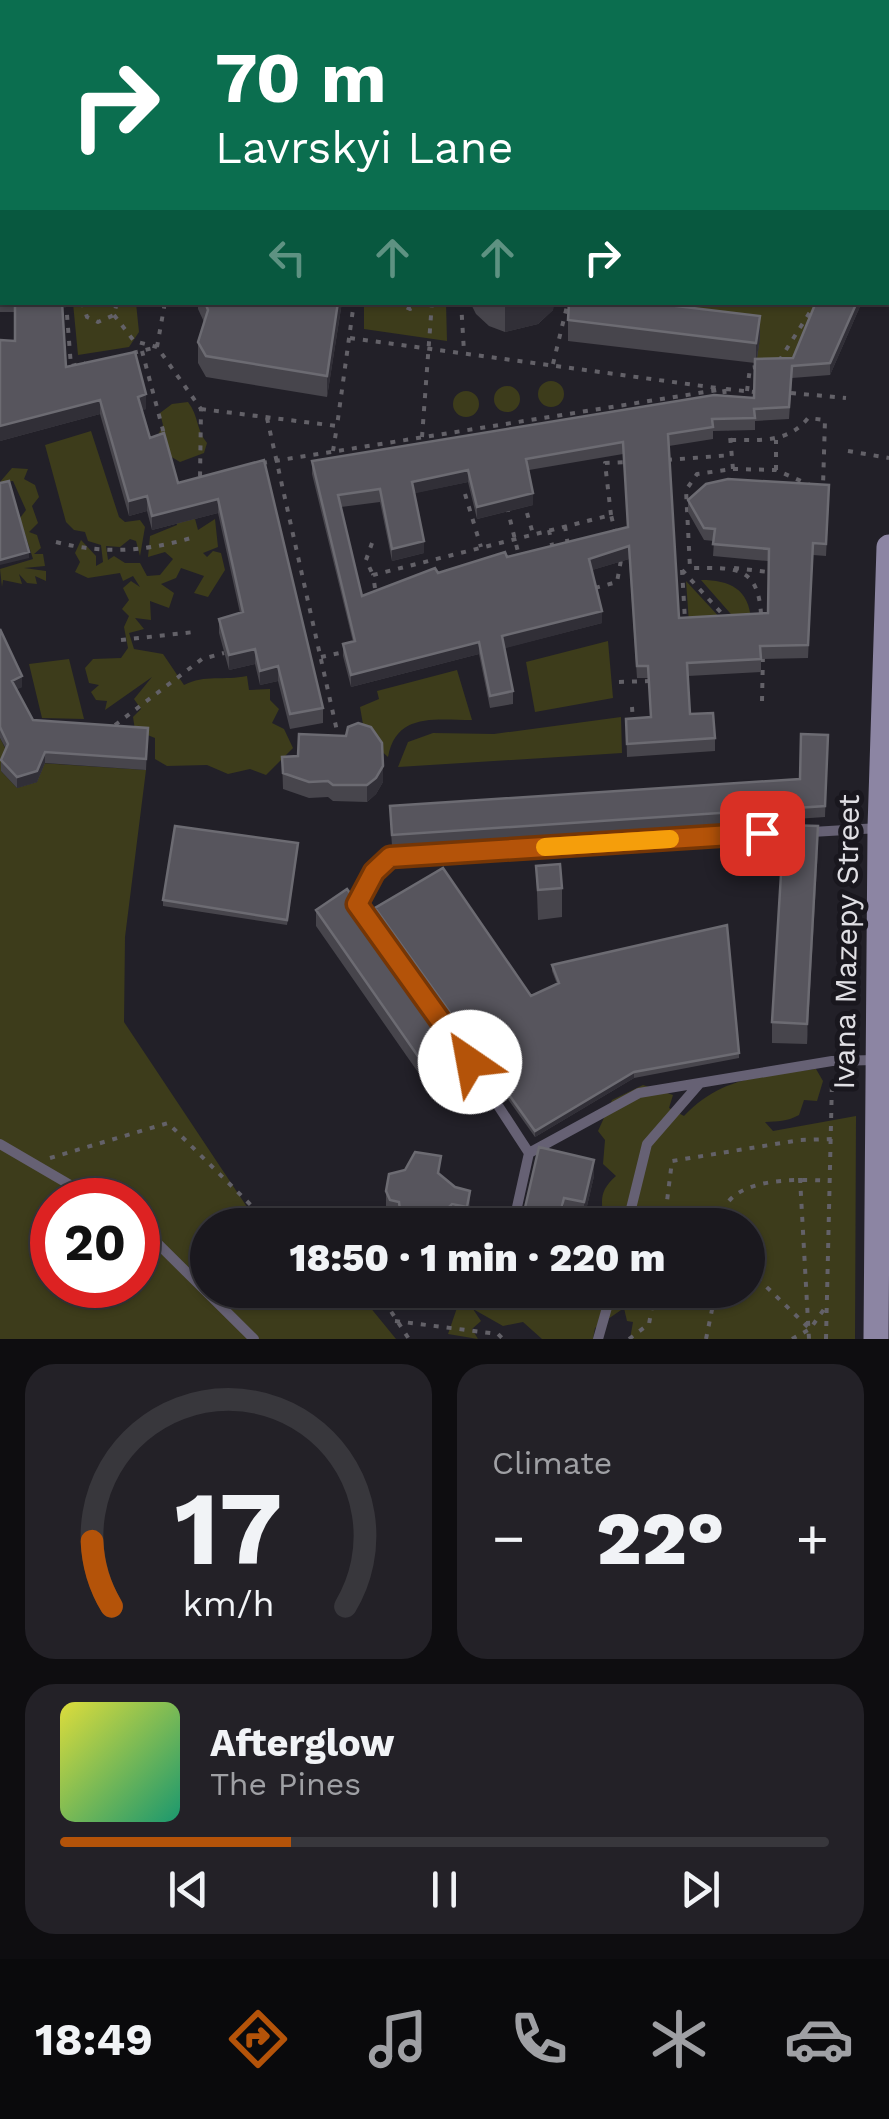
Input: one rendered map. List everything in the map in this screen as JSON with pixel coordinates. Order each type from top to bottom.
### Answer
[{"type":"main road","name":"Ivana Mazepy Street","points":[[876,1339],[880,828],[889,546]]},
{"type":"lane","points":[[517,1208],[529,1153],[430,1002],[357,904],[374,872],[390,857],[880,828]]},
{"type":"lane","points":[[529,1153],[638,1093],[832,1060],[878,1060]]},
{"type":"lane","points":[[631,1208],[646,1144],[700,1082]]},
{"type":"lane","points":[[0,1144],[55,1178]]},
{"type":"lane","points":[[160,1246],[254,1339]]},
{"type":"lane","points":[[598,1339],[607,1308]]},
{"type":"path","points":[[67,305],[71,366],[89,362]]},
{"type":"path","points":[[82,305],[83,312],[92,321],[104,322],[114,315],[116,305]]},
{"type":"path","points":[[158,347],[165,305]]},
{"type":"path","points":[[332,452],[354,305]]},
{"type":"path","points":[[422,438],[430,348],[429,305]]},
{"type":"path","points":[[461,305],[464,352]]},
{"type":"path","points":[[553,364],[567,305]]},
{"type":"path","points":[[746,391],[750,368],[777,365],[810,312]]},
{"type":"path","points":[[114,315],[134,341],[158,347],[201,409],[200,480]]},
{"type":"path","points":[[350,338],[754,392]]},
{"type":"path","points":[[124,355],[158,347]]},
{"type":"path","points":[[142,352],[166,444]]},
{"type":"path","points":[[248,467],[724,389]]},
{"type":"path","points":[[724,389],[726,408]]},
{"type":"path","points":[[791,394],[846,398]]},
{"type":"path","points":[[201,409],[336,426]]},
{"type":"path","points":[[267,418],[338,731]]},
{"type":"path","points":[[690,568],[686,490],[696,474],[776,470],[823,492],[825,420],[808,418],[799,429],[776,440],[731,440]]},
{"type":"path","points":[[729,424],[733,470]]},
{"type":"path","points":[[776,440],[776,470]]},
{"type":"path","points":[[848,450],[889,458]]},
{"type":"path","points":[[660,460],[732,456]]},
{"type":"path","points":[[579,592],[617,582],[622,563],[605,464],[642,461]]},
{"type":"path","points":[[189,482],[216,475]]},
{"type":"path","points":[[465,494],[478,568]]},
{"type":"path","points":[[507,508],[520,560]]},
{"type":"path","points":[[528,514],[533,534]]},
{"type":"path","points":[[373,575],[611,515]]},
{"type":"path","points":[[564,526],[568,547]]},
{"type":"path","points":[[549,530],[554,551]]},
{"type":"path","points":[[56,542],[88,550],[127,552],[190,538]]},
{"type":"path","points":[[372,543],[366,560],[375,588]]},
{"type":"path","points":[[415,564],[420,579]]},
{"type":"path","points":[[729,568],[750,576],[759,590],[761,622]]},
{"type":"path","points":[[679,571],[729,568],[768,572]]},
{"type":"path","points":[[394,569],[400,586]]},
{"type":"path","points":[[679,571],[731,625],[716,624]]},
{"type":"path","points":[[679,571],[685,626],[679,630]]},
{"type":"path","points":[[617,578],[630,576]]},
{"type":"path","points":[[121,640],[194,632]]},
{"type":"path","points":[[762,648],[762,700]]},
{"type":"path","points":[[321,658],[352,650]]},
{"type":"path","points":[[115,726],[202,659],[224,653]]},
{"type":"path","points":[[620,682],[649,681]]},
{"type":"path","points":[[632,707],[634,730]]},
{"type":"path","points":[[826,1339],[832,1081]]},
{"type":"path","points":[[31,1165],[105,1138],[168,1123],[254,1208]]},
{"type":"path","points":[[666,1208],[672,1162],[800,1140],[832,1140]]},
{"type":"path","points":[[725,1208],[727,1202],[744,1190],[800,1178],[831,1181]]},
{"type":"path","points":[[800,1178],[801,1251],[809,1339]]},
{"type":"path","points":[[765,1285],[810,1329]]},
{"type":"path","points":[[792,1339],[810,1329],[827,1305]]},
{"type":"path","points":[[388,1308],[409,1339]]},
{"type":"path","points":[[629,1339],[649,1324],[652,1308]]},
{"type":"path","points":[[706,1339],[712,1308]]},
{"type":"path","points":[[395,1320],[498,1334],[503,1339]]},
{"type":"shaded area","points":[[73,305],[136,305],[139,332],[129,347],[78,355]]},
{"type":"shaded area","points":[[364,305],[446,305],[447,341],[364,329]]},
{"type":"shaded area","points":[[591,305],[821,305],[793,370],[755,371],[760,338]]},
{"type":"shaded area","points":[[551,381],[560,385],[564,394],[560,403],[551,407],[542,403],[538,394],[542,385]]},
{"type":"shaded area","points":[[507,386],[516,390],[520,399],[516,408],[507,412],[498,408],[494,399],[498,390]]},
{"type":"shaded area","points":[[466,391],[475,395],[479,404],[475,413],[466,417],[457,413],[453,404],[457,395]]},
{"type":"shaded area","points":[[188,402],[207,443],[204,453],[180,462],[170,456],[159,433],[163,425],[160,413],[172,404]]},
{"type":"shaded area","points":[[91,431],[119,517],[125,522],[140,520],[145,527],[140,556],[136,541],[130,539],[120,547],[106,546],[108,560],[114,556],[125,563],[140,563],[147,576],[160,575],[173,559],[165,552],[148,557],[150,536],[177,525],[176,514],[194,515],[198,530],[215,519],[218,547],[203,553],[207,557],[213,551],[221,553],[225,570],[208,597],[194,593],[204,576],[181,568],[176,578],[161,584],[174,593],[169,608],[150,601],[151,620],[135,618],[144,629],[129,633],[134,649],[163,654],[184,685],[247,676],[249,690],[270,689],[270,700],[279,709],[272,723],[284,729],[293,748],[266,775],[250,769],[228,774],[207,765],[167,766],[155,759],[155,738],[135,730],[133,717],[141,709],[134,699],[152,677],[105,710],[107,701],[96,700],[91,692],[99,685],[89,683],[85,668],[93,659],[121,658],[128,648],[124,627],[129,616],[122,609],[129,600],[123,588],[131,581],[140,587],[133,576],[123,581],[120,573],[88,578],[75,572],[80,562],[75,553],[81,540],[96,556],[96,566],[103,562],[101,545],[88,541],[85,532],[74,530],[66,522],[45,445]]},
{"type":"shaded area","points":[[12,468],[28,469],[24,479],[35,485],[39,497],[32,506],[38,523],[29,532],[37,535],[41,548],[34,554],[43,554],[45,566],[24,568],[46,571],[46,581],[35,576],[37,584],[27,583],[19,574],[22,584],[3,580],[2,587],[0,569],[33,559],[20,518],[26,510],[13,481],[0,482]]},
{"type":"shaded area","points":[[701,580],[736,588],[746,601],[751,620],[737,621]]},
{"type":"shaded area","points":[[686,581],[723,621],[689,623]]},
{"type":"shaded area","points":[[608,641],[613,698],[535,712],[526,662]]},
{"type":"shaded area","points":[[69,659],[84,719],[42,718],[29,664]]},
{"type":"shaded area","points":[[457,670],[472,720],[432,720],[409,726],[392,742],[388,757],[365,736],[360,707],[379,699],[377,691]]},
{"type":"shaded area","points":[[621,717],[622,753],[398,767],[408,742],[433,733],[494,734]]},
{"type":"shaded area","points":[[0,738],[8,754],[1,771],[17,788],[37,782],[40,763],[146,770],[125,937],[124,1022],[248,1208],[190,1208],[190,1308],[371,1308],[396,1339],[0,1339]]},
{"type":"shaded area","points":[[816,1069],[823,1081],[817,1101],[804,1100],[799,1115],[765,1122],[773,1131],[856,1116],[855,1339],[630,1339],[633,1322],[627,1321],[624,1308],[765,1308],[765,1208],[602,1208],[607,1185],[616,1176],[603,1164],[605,1140],[598,1131],[612,1100],[643,1085],[673,1095],[669,1108],[684,1116],[728,1085]]},
{"type":"shaded area","points":[[457,1308],[624,1308],[595,1328],[593,1339],[542,1339],[523,1322],[503,1326],[473,1309],[481,1321],[472,1329],[478,1339],[448,1334]]},
{"type":"building","points":[[15,305],[62,305],[66,367],[135,352],[146,394],[138,397],[150,438],[164,433],[178,483],[264,460],[323,708],[290,714],[278,666],[260,671],[255,649],[229,655],[219,619],[243,612],[218,499],[152,516],[147,496],[129,501],[100,400],[0,426],[0,340],[15,341]]},
{"type":"building","points":[[206,305],[338,305],[327,376],[206,356],[198,342]]},
{"type":"building","points":[[569,305],[668,305],[760,316],[756,343],[568,320]]},
{"type":"building","points":[[815,305],[856,305],[830,363],[792,366],[789,407],[754,409],[755,418],[712,419],[713,427],[668,434],[679,618],[768,613],[769,549],[713,544],[715,529],[704,528],[688,500],[706,484],[728,479],[829,485],[826,544],[813,543],[808,645],[760,646],[761,659],[687,663],[690,714],[713,713],[715,738],[627,744],[626,719],[651,717],[648,666],[637,666],[629,546],[589,559],[602,611],[502,636],[513,691],[490,696],[479,642],[351,675],[343,644],[355,641],[312,461],[714,395],[754,398],[755,359],[793,358]],"holes":[[[623,442],[628,527],[507,557],[505,552],[438,573],[435,568],[362,596],[338,495],[380,489],[392,549],[424,541],[412,482],[468,470],[477,507],[533,493],[526,459]]]},
{"type":"building","points":[[9,481],[29,552],[0,560],[0,483]]},
{"type":"building","points":[[0,629],[22,676],[12,681],[33,720],[148,728],[146,759],[45,752],[37,771],[17,777],[1,760],[8,744],[0,727]]},
{"type":"building","points":[[358,723],[371,727],[382,743],[383,766],[367,785],[309,782],[283,773],[282,757],[298,756],[299,734],[346,736],[348,727]]},
{"type":"building","points":[[801,734],[828,735],[825,806],[392,835],[390,806],[800,779]]},
{"type":"building","points":[[784,825],[818,826],[807,1024],[772,1022]]},
{"type":"building","points":[[175,826],[298,843],[287,920],[163,900]]},
{"type":"building","points":[[560,864],[562,888],[538,890],[536,866]]},
{"type":"building","points":[[443,868],[531,996],[559,983],[552,965],[727,925],[739,1053],[634,1072],[535,1131],[375,908]]},
{"type":"building","points":[[347,889],[455,1039],[422,1062],[316,910]]},
{"type":"building","points":[[539,1147],[594,1160],[584,1202],[564,1198],[561,1208],[525,1208]]},
{"type":"building","points":[[415,1152],[441,1156],[438,1173],[455,1187],[470,1191],[467,1207],[452,1204],[448,1208],[400,1208],[399,1202],[390,1200],[386,1191],[389,1174],[405,1170]]},
{"type":"slow traffic","points":[[545,847],[670,839]]},
{"type":"route","points":[[470,1062],[357,904],[374,872],[390,857],[762,833]]}]
